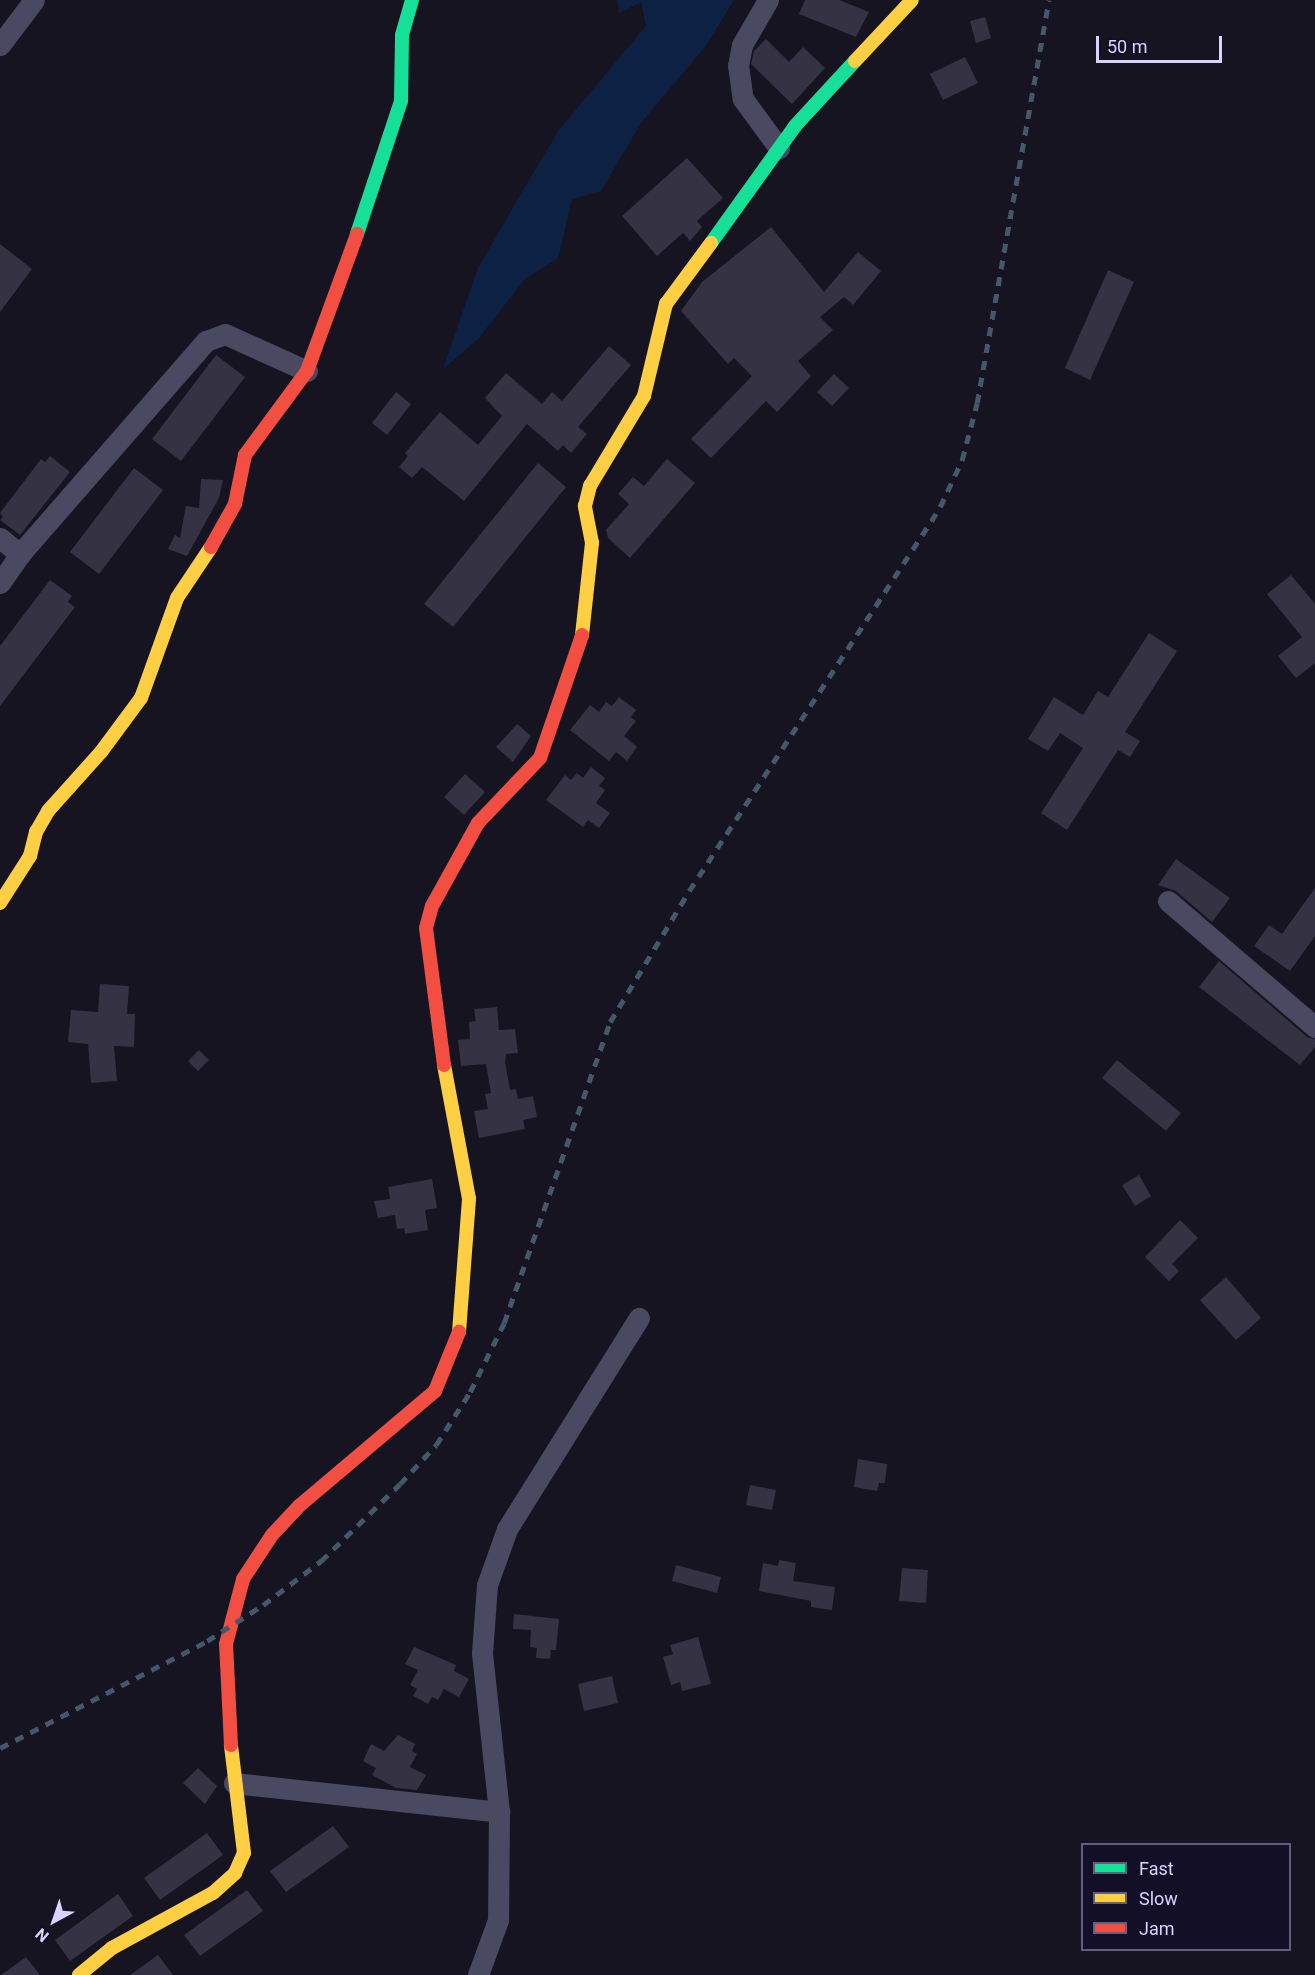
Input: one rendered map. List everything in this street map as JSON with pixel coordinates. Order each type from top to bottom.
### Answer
[{"type":"street","points":[[0,45],[33,0]]},
{"type":"street","points":[[0,903],[30,856],[36,832],[48,811],[101,752],[141,698],[177,598],[205,559],[235,504],[245,455],[307,371],[330,315],[401,101],[402,34],[412,0]]},
{"type":"street","points":[[768,0],[742,45],[738,65],[744,99],[779,148]]},
{"type":"street","points":[[80,1975],[112,1948],[213,1893],[235,1873],[244,1852],[234,1784],[226,1644],[243,1579],[272,1534],[299,1506],[435,1391],[449,1364],[462,1323],[469,1199],[451,1117],[426,928],[432,906],[478,823],[540,758],[553,726],[582,638],[592,543],[585,506],[590,486],[644,396],[666,304],[779,148],[912,0]]},
{"type":"street","points":[[0,583],[20,554],[207,341],[225,334],[307,371]]},
{"type":"street","points":[[0,538],[20,554]]},
{"type":"street","points":[[1168,901],[1315,1028]]},
{"type":"street","points":[[478,1975],[498,1920],[498,1812],[482,1653],[487,1585],[507,1529],[639,1318]]},
{"type":"street","points":[[234,1784],[498,1812]]},
{"type":"water","points":[[617,0],[734,0],[705,47],[641,123],[601,191],[572,199],[558,258],[525,279],[478,339],[443,369],[478,268],[522,192],[559,130],[646,26],[641,2],[619,13]]},
{"type":"building","points":[[805,0],[839,0],[869,12],[856,37],[799,14]]},
{"type":"building","points":[[985,17],[991,38],[976,43],[970,21]]},
{"type":"building","points":[[766,39],[789,62],[803,47],[825,68],[792,104],[751,64],[754,51]]},
{"type":"building","points":[[965,57],[978,83],[943,100],[930,74]]},
{"type":"building","points":[[687,158],[723,198],[697,221],[702,227],[690,241],[683,233],[657,256],[622,216]]},
{"type":"building","points":[[771,227],[824,292],[858,252],[881,271],[853,305],[844,297],[820,317],[833,330],[798,361],[811,376],[777,412],[766,401],[711,458],[691,439],[752,376],[734,358],[728,364],[681,311],[702,282]]},
{"type":"building","points":[[0,244],[32,269],[0,312]]},
{"type":"building","points":[[1108,270],[1134,282],[1090,380],[1065,368]]},
{"type":"building","points":[[609,346],[631,365],[578,427],[587,434],[571,453],[563,445],[558,451],[527,424],[464,501],[422,467],[412,478],[399,467],[408,456],[405,453],[440,412],[478,445],[502,416],[485,398],[506,373],[542,404],[552,392],[562,401]]},
{"type":"building","points":[[216,355],[245,377],[181,461],[152,439]]},
{"type":"building","points":[[834,374],[849,388],[832,406],[817,392]]},
{"type":"building","points":[[396,392],[411,404],[387,435],[372,423]]},
{"type":"building","points":[[50,456],[70,472],[20,535],[0,520],[3,516],[0,513],[41,459],[45,462]]},
{"type":"building","points":[[667,459],[695,483],[630,558],[608,538],[606,530],[629,504],[618,494],[633,477],[644,486]]},
{"type":"building","points":[[538,463],[566,487],[453,627],[424,604]]},
{"type":"building","points":[[134,468],[163,490],[99,574],[70,552]]},
{"type":"building","points":[[201,479],[223,480],[219,498],[187,556],[168,549],[175,535],[180,538],[186,506],[199,508]]},
{"type":"building","points":[[1291,575],[1315,604],[1315,663],[1296,678],[1278,656],[1302,637],[1267,594]]},
{"type":"building","points":[[50,580],[72,596],[68,602],[75,607],[0,706],[0,646]]},
{"type":"building","points":[[1149,633],[1177,651],[1125,732],[1140,741],[1130,757],[1118,750],[1067,830],[1041,813],[1083,748],[1060,733],[1048,751],[1028,739],[1054,697],[1083,715],[1098,691],[1108,697]]},
{"type":"building","points":[[619,697],[636,710],[631,717],[636,721],[624,736],[637,747],[627,761],[616,752],[609,761],[570,730],[590,705],[599,712],[606,702],[612,706]]},
{"type":"building","points":[[517,724],[531,736],[513,762],[496,747]]},
{"type":"building","points":[[591,767],[605,778],[599,786],[605,790],[596,803],[610,813],[599,828],[588,820],[583,827],[546,800],[565,775],[571,780],[577,773],[583,778]]},
{"type":"building","points":[[465,774],[485,792],[464,815],[444,797]]},
{"type":"building","points":[[1176,859],[1230,898],[1212,922],[1176,891],[1158,885]]},
{"type":"building","points":[[1315,888],[1315,936],[1290,971],[1254,946],[1269,925],[1282,934]]},
{"type":"building","points":[[1219,961],[1307,1037],[1315,1039],[1315,1047],[1300,1065],[1199,987]]},
{"type":"building","points":[[100,984],[129,986],[127,1014],[135,1014],[134,1047],[114,1046],[117,1081],[91,1083],[88,1044],[68,1042],[71,1010],[98,1012]]},
{"type":"building","points":[[497,1007],[499,1030],[515,1029],[518,1053],[506,1054],[505,1062],[510,1090],[516,1089],[518,1099],[533,1096],[537,1117],[523,1120],[525,1129],[479,1138],[474,1111],[488,1109],[485,1094],[491,1093],[486,1064],[461,1066],[458,1040],[470,1039],[469,1022],[476,1021],[474,1009]]},
{"type":"building","points":[[199,1050],[209,1060],[198,1071],[188,1061]]},
{"type":"building","points":[[1117,1060],[1181,1113],[1166,1131],[1102,1078]]},
{"type":"building","points":[[1139,1175],[1151,1196],[1135,1206],[1122,1185]]},
{"type":"building","points":[[432,1179],[437,1208],[425,1210],[428,1230],[405,1234],[404,1228],[397,1229],[395,1215],[378,1218],[374,1201],[390,1199],[388,1187]]},
{"type":"building","points":[[1180,1220],[1198,1238],[1172,1264],[1179,1271],[1169,1281],[1145,1257]]},
{"type":"building","points":[[1226,1277],[1261,1318],[1236,1340],[1200,1300]]},
{"type":"building","points":[[858,1459],[887,1464],[885,1483],[879,1483],[877,1491],[854,1487]]},
{"type":"building","points":[[750,1485],[776,1490],[772,1510],[746,1505]]},
{"type":"building","points":[[779,1560],[796,1563],[793,1581],[835,1587],[832,1610],[811,1607],[811,1601],[759,1591],[763,1563],[778,1566]]},
{"type":"building","points":[[676,1565],[721,1577],[717,1593],[672,1581]]},
{"type":"building","points":[[902,1568],[928,1570],[926,1603],[899,1601]]},
{"type":"building","points":[[514,1614],[559,1619],[556,1650],[551,1650],[550,1659],[536,1658],[537,1648],[530,1647],[531,1630],[513,1629]]},
{"type":"building","points":[[698,1637],[711,1684],[682,1691],[680,1682],[671,1685],[663,1657],[673,1654],[670,1645]]},
{"type":"building","points":[[414,1647],[456,1665],[454,1671],[469,1679],[459,1697],[444,1689],[438,1700],[432,1697],[428,1704],[413,1696],[417,1689],[410,1685],[418,1670],[405,1664]]},
{"type":"building","points":[[612,1676],[618,1703],[584,1711],[578,1684]]},
{"type":"building","points":[[398,1735],[415,1744],[412,1751],[417,1754],[410,1767],[426,1775],[417,1790],[396,1788],[372,1775],[376,1768],[363,1761],[371,1744],[384,1751]]},
{"type":"building","points":[[198,1768],[217,1786],[205,1804],[183,1783]]},
{"type":"building","points":[[333,1826],[349,1847],[286,1892],[270,1871]]},
{"type":"building","points":[[207,1833],[223,1855],[160,1900],[144,1878]]},
{"type":"building","points":[[247,1890],[263,1911],[200,1956],[184,1935]]},
{"type":"building","points":[[118,1894],[133,1916],[70,1961],[55,1940]]},
{"type":"building","points":[[158,1955],[173,1975],[130,1975]]},
{"type":"building","points":[[26,1957],[40,1975],[1,1975]]},
{"type":"railway","points":[[0,1748],[207,1641],[263,1605],[321,1561],[400,1484],[436,1445],[470,1392],[504,1323],[610,1022],[689,891],[940,507],[962,460],[977,403],[1049,0]]},
{"type":"traffic: fast","points":[[357,234],[401,101],[402,35],[412,0]]},
{"type":"traffic: fast","points":[[711,243],[795,126],[855,61]]},
{"type":"traffic: slow","points":[[855,61],[912,0]]},
{"type":"traffic: slow","points":[[582,635],[592,543],[585,506],[590,486],[644,396],[666,304],[711,243]]},
{"type":"traffic: slow","points":[[0,903],[30,856],[36,832],[48,811],[101,752],[141,698],[177,598],[211,547]]},
{"type":"traffic: slow","points":[[444,1065],[469,1199],[459,1332]]},
{"type":"traffic: slow","points":[[79,1975],[112,1948],[213,1893],[235,1873],[244,1853],[231,1745]]},
{"type":"traffic: jam","points":[[211,547],[235,504],[245,455],[307,371],[357,234]]},
{"type":"traffic: jam","points":[[444,1065],[426,928],[432,906],[478,823],[540,758],[582,635]]},
{"type":"traffic: jam","points":[[231,1745],[226,1644],[243,1579],[272,1535],[299,1506],[435,1391],[459,1332]]}]
